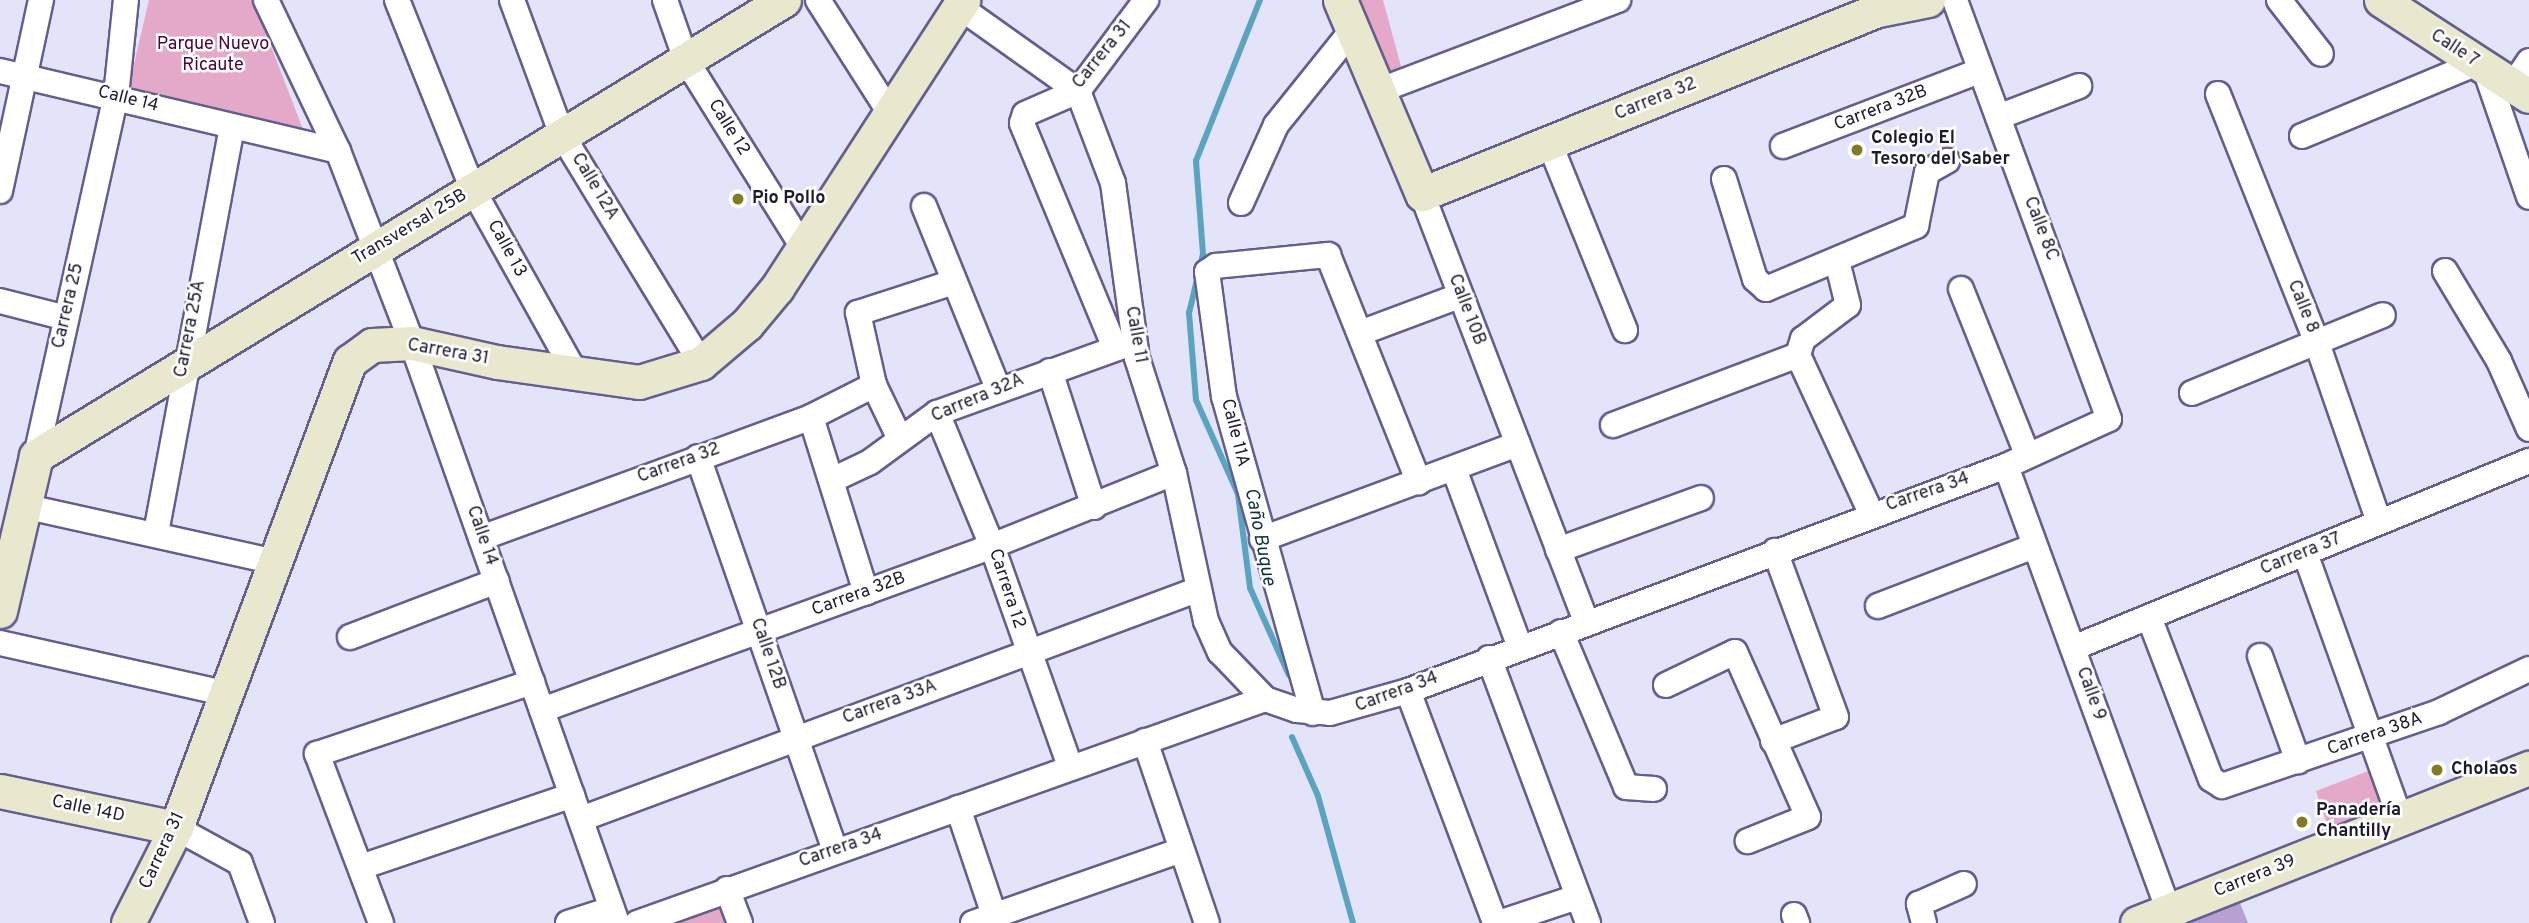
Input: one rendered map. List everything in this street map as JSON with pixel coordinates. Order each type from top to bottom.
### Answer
[{"type":"street","points":[[0,191],[41,0]]},
{"type":"street","name":"Carrera 25","points":[[0,611],[116,96],[126,0]]},
{"type":"street","name":"Calle 14","points":[[266,0],[338,151],[412,343],[615,916]]},
{"type":"street","name":"Calle 13","points":[[397,0],[473,190],[577,376]]},
{"type":"street","name":"Calle 12A","points":[[512,0],[562,135],[701,363]]},
{"type":"street","name":"Calle 12","points":[[665,0],[686,60],[804,249]]},
{"type":"street","points":[[818,0],[892,116]]},
{"type":"street","name":"Carrera 31","points":[[1126,345],[1022,123],[1025,114],[1078,91],[1146,0]]},
{"type":"street","points":[[1378,91],[1618,0]]},
{"type":"street","points":[[1877,3],[1928,0]]},
{"type":"street","name":"Calle 8C","points":[[1955,0],[2109,419]]},
{"type":"street","points":[[2279,0],[2320,54]]},
{"type":"street","name":"Calle 7","points":[[2381,0],[2507,75]]},
{"type":"street","name":"Carrera 32","points":[[1422,194],[1877,3]]},
{"type":"street","points":[[962,4],[1078,91]]},
{"type":"street","name":"Carrera 31","points":[[128,923],[176,828],[271,561],[349,361],[372,345],[412,343],[577,376],[639,382],[701,363],[747,324],[804,249],[962,4]]},
{"type":"street","name":"Transversal 25B","points":[[36,456],[686,60],[769,5]]},
{"type":"street","points":[[1241,203],[1276,125],[1347,14]]},
{"type":"street","name":"Calle 10B","points":[[1347,14],[1422,194],[1586,622]]},
{"type":"street","name":"Calle 14","points":[[0,71],[116,96],[232,127],[338,151]]},
{"type":"street","name":"Carrera 32B","points":[[1783,146],[1979,71]]},
{"type":"street","points":[[2302,136],[2507,75],[2529,197]]},
{"type":"street","points":[[1998,117],[2079,86]]},
{"type":"street","name":"Calle 11","points":[[1078,91],[1113,183],[1126,345],[1174,473],[1199,589],[1220,652],[1265,699]]},
{"type":"street","name":"Calle 8","points":[[2218,94],[2317,343],[2379,523]]},
{"type":"street","name":"Carrera 25A","points":[[156,533],[183,366],[232,127]]},
{"type":"street","points":[[1549,142],[1625,330]]},
{"type":"street","points":[[1724,179],[1762,288],[1837,261],[1916,226],[1927,172],[1947,161]]},
{"type":"street","points":[[924,206],[998,388]]},
{"type":"street","name":"Calle 11A","points":[[1313,713],[1224,397],[1207,272],[1216,266],[1328,255],[1360,334]]},
{"type":"street","points":[[1837,261],[1848,305],[1803,339],[1798,355],[1871,513]]},
{"type":"street","points":[[2445,271],[2499,361],[2529,429]]},
{"type":"street","points":[[900,439],[874,385],[858,313],[954,282]]},
{"type":"street","name":"Calle 9","points":[[1961,289],[2016,460],[2034,546],[2171,917]]},
{"type":"street","points":[[1419,482],[1360,334],[1459,296]]},
{"type":"street","points":[[0,301],[66,318]]},
{"type":"street","points":[[2192,393],[2383,315]]},
{"type":"street","name":"Carrera 32A","points":[[832,480],[937,413],[998,388],[1126,345]]},
{"type":"street","points":[[1613,425],[1798,355]]},
{"type":"street","points":[[1049,371],[1094,507]]},
{"type":"street","name":"Carrera 32","points":[[481,538],[811,417],[874,385]]},
{"type":"street","name":"Carrera 12","points":[[937,413],[992,546],[1027,654],[1070,766]]},
{"type":"street","points":[[811,417],[866,593]]},
{"type":"street","name":"Carrera 34","points":[[637,923],[1070,766],[1265,699],[1313,713],[1347,711],[1408,691],[2016,460],[2109,419]]},
{"type":"street","points":[[1262,539],[1518,444]]},
{"type":"street","name":"Calle 12B","points":[[698,457],[835,851]]},
{"type":"street","name":"Carrera 37","points":[[2073,648],[2529,461]]},
{"type":"street","points":[[1454,469],[1520,648]]},
{"type":"street","name":"Carrera 32B","points":[[542,710],[992,546],[1174,473]]},
{"type":"street","points":[[1558,550],[1701,498]]},
{"type":"street","points":[[23,506],[156,533],[271,561]]},
{"type":"street","points":[[1878,606],[2034,546]]},
{"type":"street","points":[[1773,741],[1836,717],[1775,551]]},
{"type":"street","points":[[2305,553],[2400,819]]},
{"type":"street","points":[[350,637],[496,581]]},
{"type":"street","name":"Carrera 33A","points":[[581,819],[1199,589]]},
{"type":"street","name":"Carrera 38A","points":[[2149,617],[2216,785],[2369,738],[2529,669]]},
{"type":"street","points":[[1561,632],[1626,787],[1654,789]]},
{"type":"street","points":[[0,643],[224,693]]},
{"type":"street","points":[[1666,685],[1735,652],[1808,817],[1748,841]]},
{"type":"street","points":[[2260,656],[2298,761]]},
{"type":"street","points":[[1489,658],[1588,923]]},
{"type":"street","points":[[381,923],[317,754],[532,682]]},
{"type":"street","points":[[1408,691],[1497,923],[1577,897]]},
{"type":"street","points":[[1145,741],[1207,923]]},
{"type":"street","name":"Carrera 39","points":[[2137,923],[2171,917],[2400,819],[2529,768]]},
{"type":"street","name":"Calle 14D","points":[[0,791],[176,828]]},
{"type":"street","points":[[361,867],[572,795]]},
{"type":"street","points":[[958,808],[984,919],[1182,850]]},
{"type":"street","points":[[176,828],[240,863],[262,923]]},
{"type":"street","points":[[1924,923],[1919,904],[1964,884]]},
{"type":"street","points":[[727,889],[740,923]]},
{"type":"street","points":[[568,923],[615,916]]},
{"type":"green space","name":"Parque Nuevo Ricaute","points":[[149,0],[253,0],[306,137],[127,94]]},
{"type":"green space","points":[[1353,0],[1383,0],[1405,81],[1380,88]]},
{"type":"green space","points":[[2371,770],[2391,814],[2329,830],[2316,791]]},
{"type":"green space","points":[[727,889],[740,923],[637,923]]},
{"type":"building","points":[[2240,903],[2248,923],[2189,923]]},
{"type":"waterway","name":"Caño Buque","points":[[1260,0],[1196,161],[1203,254],[1189,313],[1196,400],[1238,494],[1250,588],[1289,675]]},
{"type":"waterway","name":"Caño Buque","points":[[1292,737],[1318,796],[1353,923]]},
{"type":"place","name":"Colegio El Tesoro del Saber","points":[[1857,150]]},
{"type":"place","name":"Pio Pollo","points":[[738,199]]},
{"type":"place","name":"Cholaos","points":[[2437,770]]},
{"type":"place","name":"Panadería Chantilly","points":[[2302,822]]}]
